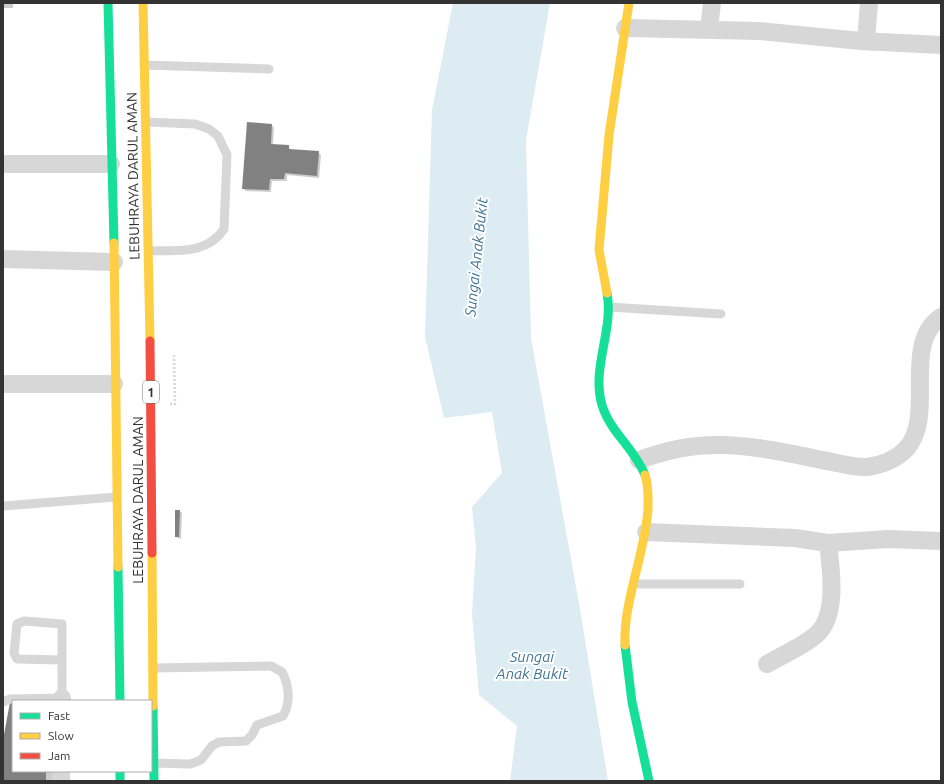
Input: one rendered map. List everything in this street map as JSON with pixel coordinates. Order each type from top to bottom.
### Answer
[{"type":"main road","name":"LEBUHRAYA DARUL AMAN","points":[[108,3],[114,262],[114,384],[120,700]]},
{"type":"main road","name":"LEBUHRAYA DARUL AMAN","points":[[143,3],[149,251],[154,781]]},
{"type":"main road","points":[[629,3],[609,135],[598,250],[599,261],[608,292],[609,307],[600,385],[600,398],[608,421],[640,460],[644,469],[648,491],[646,532],[626,622],[626,662],[650,781]]},
{"type":"street","points":[[709,29],[712,3]]},
{"type":"street","points":[[866,41],[869,3]]},
{"type":"street","points":[[625,28],[759,31],[941,46]]},
{"type":"street","points":[[3,164],[112,164]]},
{"type":"street","points":[[3,259],[114,262]]},
{"type":"street","points":[[640,460],[674,448],[700,445],[723,445],[755,447],[865,467],[888,463],[907,448],[917,427],[921,350],[928,332],[941,317]]},
{"type":"street","points":[[3,384],[114,384]]},
{"type":"street","points":[[646,532],[795,538],[828,543],[888,539],[941,541]]},
{"type":"street","points":[[767,664],[816,635],[825,626],[829,614],[830,601],[828,543]]},
{"type":"lane","points":[[144,65],[269,69]]},
{"type":"lane","points":[[146,122],[195,124],[218,136],[227,155],[224,229],[217,239],[208,245],[194,248],[149,251]]},
{"type":"lane","points":[[609,307],[720,314]]},
{"type":"lane","points":[[3,506],[116,497]]},
{"type":"lane","points":[[635,584],[740,584]]},
{"type":"lane","points":[[3,702],[10,699],[62,700],[62,660],[62,624],[24,621],[17,624],[14,653],[17,660],[62,660]]},
{"type":"lane","points":[[153,668],[271,666],[282,672],[285,678],[288,693],[287,706],[283,716],[257,725],[252,735],[246,741],[224,741],[215,744],[201,760],[190,764],[154,763]]},
{"type":"path","points":[[174,355],[175,404]]},
{"type":"water","name":"Sungai Anak Bukit","points":[[453,3],[550,3],[526,140],[531,338],[580,609],[608,781],[510,781],[517,726],[479,695],[472,614],[476,547],[472,507],[502,473],[492,412],[444,418],[425,337],[432,110]]},
{"type":"building","points":[[247,122],[272,124],[271,144],[289,145],[289,149],[319,151],[317,176],[285,173],[284,179],[270,179],[269,190],[242,189]]},
{"type":"building","points":[[175,510],[180,510],[179,537],[175,537]]},
{"type":"building","points":[[10,702],[12,702],[12,772],[46,772],[46,781],[3,781],[3,740]]},
{"type":"traffic: fast","points":[[108,3],[114,243]]},
{"type":"traffic: fast","points":[[607,293],[608,321],[599,377],[599,391],[606,415],[616,432],[641,466],[645,475]]},
{"type":"traffic: fast","points":[[118,567],[120,700]]},
{"type":"traffic: fast","points":[[625,645],[632,702],[649,781]]},
{"type":"traffic: fast","points":[[153,706],[154,781]]},
{"type":"traffic: fast","points":[[120,772],[120,781]]},
{"type":"traffic: slow","points":[[143,3],[150,341]]},
{"type":"traffic: slow","points":[[607,293],[599,250],[609,135],[629,3]]},
{"type":"traffic: slow","points":[[114,243],[118,567]]},
{"type":"traffic: slow","points":[[625,645],[627,612],[646,526],[648,496],[645,475]]},
{"type":"traffic: slow","points":[[152,553],[153,706]]},
{"type":"traffic: jam","points":[[150,341],[152,553]]}]
